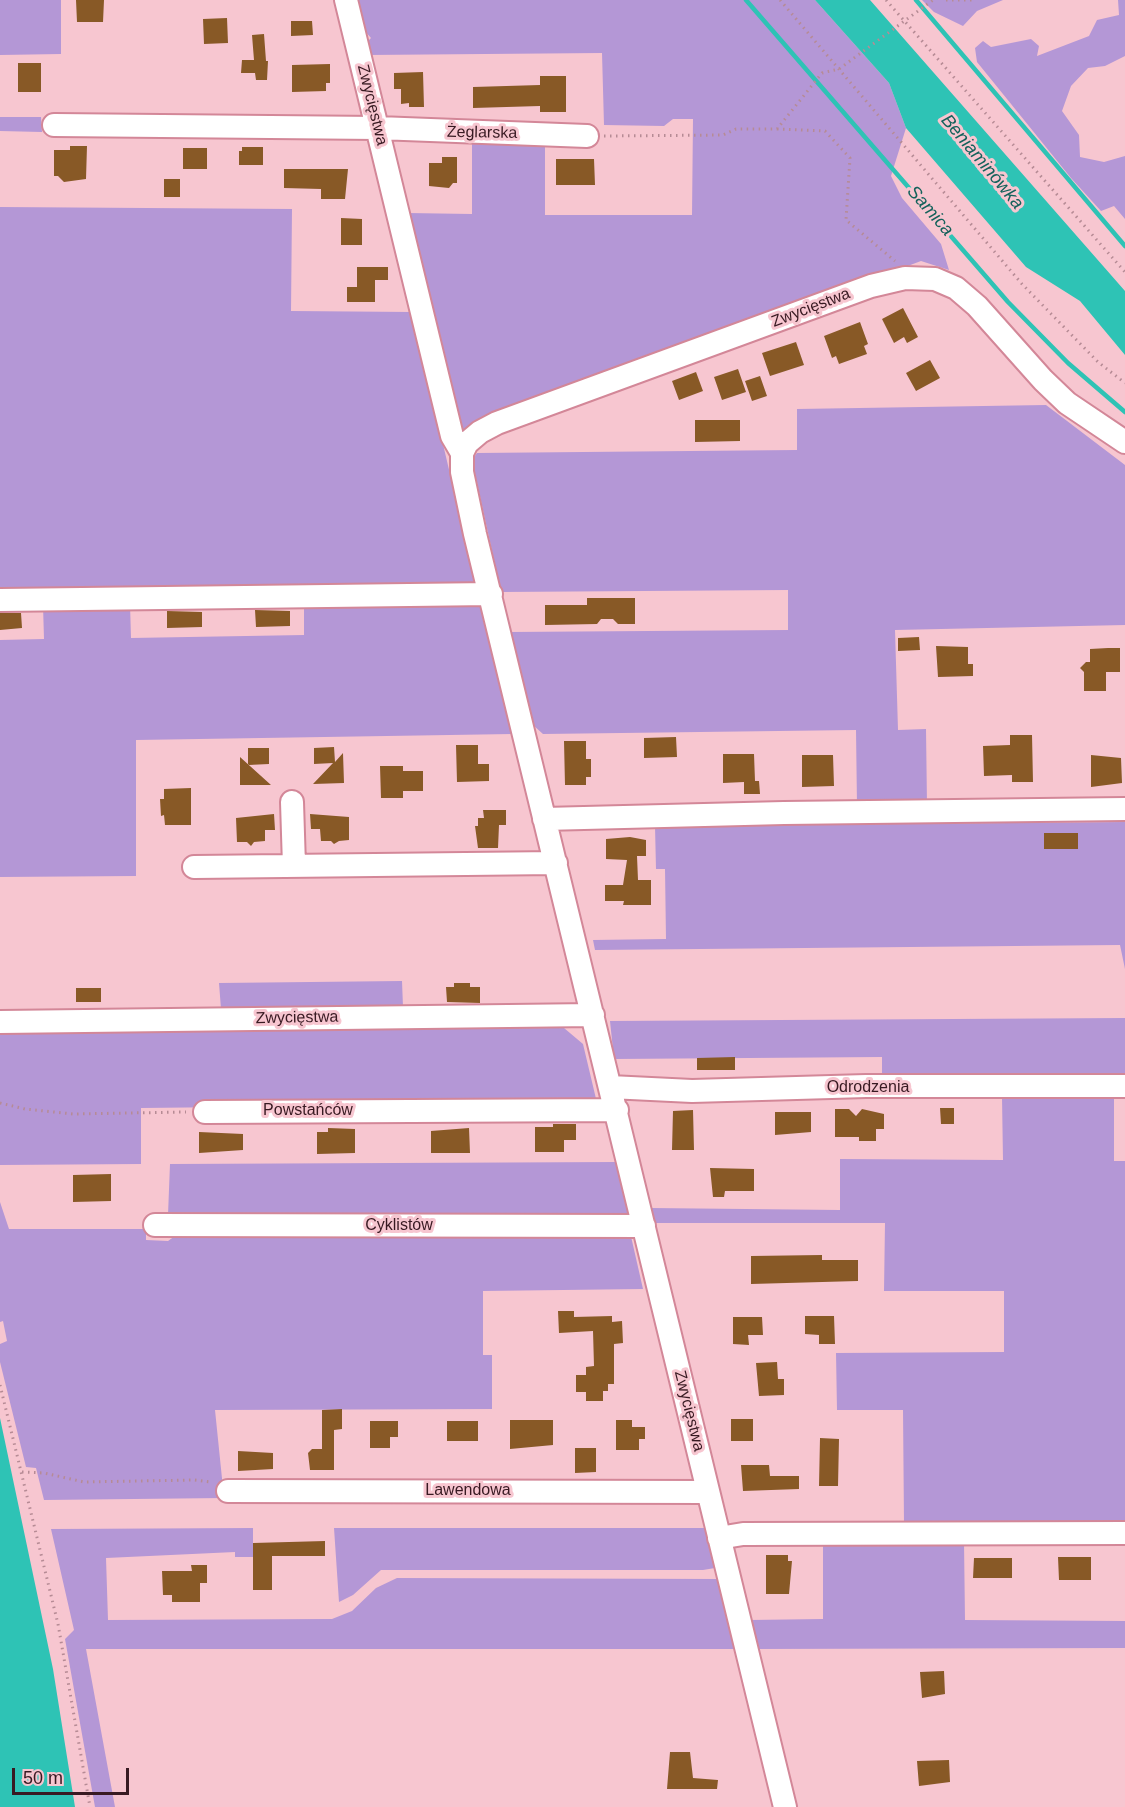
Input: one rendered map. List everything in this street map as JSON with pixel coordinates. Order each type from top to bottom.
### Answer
[{"type":"street","name":"Zwycięstwa","points":[[346,0],[452,436],[462,453],[462,472],[544,819],[617,1110],[785,1807]]},
{"type":"street","name":"Żeglarska","points":[[54,124],[378,128],[587,136]]},
{"type":"street","name":"Zwycięstwa","points":[[462,453],[468,443],[480,432],[497,423],[871,286],[905,278],[935,279],[956,288],[977,306],[1043,380],[1067,403],[1125,442]]},
{"type":"street","points":[[0,600],[491,594]]},
{"type":"street","points":[[292,802],[294,866]]},
{"type":"street","points":[[544,819],[784,813],[1125,809]]},
{"type":"street","points":[[194,867],[556,863]]},
{"type":"street","name":"Zwycięstwa","points":[[0,1022],[593,1015]]},
{"type":"street","name":"Odrodzenia","points":[[610,1087],[692,1091],[866,1086],[1125,1086]]},
{"type":"street","name":"Powstańców","points":[[206,1112],[617,1110]]},
{"type":"street","name":"Cyklistów","points":[[155,1225],[644,1226]]},
{"type":"street","name":"Lawendowa","points":[[228,1491],[708,1492]]},
{"type":"street","points":[[719,1538],[743,1534],[1125,1533]]},
{"type":"path","points":[[780,0],[1023,284],[1098,362],[1125,383]]},
{"type":"path","points":[[886,0],[1125,272]]},
{"type":"path","points":[[777,129],[821,75],[839,69],[933,0]]},
{"type":"path","points":[[946,0],[974,0]]},
{"type":"path","points":[[587,136],[723,135],[736,129],[825,131],[850,158],[846,220],[893,258],[905,278]]},
{"type":"path","points":[[0,1103],[25,1109],[73,1114],[206,1112]]},
{"type":"path","points":[[0,1385],[45,1564],[68,1676],[90,1807]]},
{"type":"path","points":[[22,1472],[44,1473],[84,1482],[194,1480],[212,1483],[228,1491]]},
{"type":"shaded area","points":[[0,0],[61,0],[61,54],[0,55]]},
{"type":"shaded area","points":[[355,0],[815,0],[889,83],[906,128],[891,176],[902,198],[941,244],[949,270],[921,261],[461,433],[407,213],[472,214],[472,144],[545,144],[545,215],[692,215],[693,119],[673,119],[664,126],[604,125],[602,53],[367,55],[366,43],[371,38],[362,28]]},
{"type":"shaded area","points":[[922,0],[1003,0],[977,11],[963,26],[934,12]]},
{"type":"shaded area","points":[[1118,0],[1125,0],[1125,56],[1105,66],[1088,68],[1071,86],[1062,111],[1079,135],[1080,157],[1104,162],[1125,156],[1125,219],[1114,206],[1101,211],[1071,178],[977,62],[975,48],[983,41],[991,47],[1031,39],[1039,46],[1037,56],[1089,36],[1097,20],[1119,15]]},
{"type":"shaded area","points":[[0,117],[41,117],[42,132],[0,131]]},
{"type":"shaded area","points":[[0,207],[292,209],[291,311],[412,312],[477,589],[0,595]]},
{"type":"shaded area","points":[[1046,405],[1125,465],[1125,625],[895,630],[898,730],[926,729],[927,805],[857,806],[856,730],[543,734],[533,725],[509,632],[788,630],[788,590],[501,592],[472,460],[477,453],[797,450],[797,409]]},
{"type":"shaded area","points":[[480,601],[512,734],[136,740],[136,876],[0,877],[0,640],[44,639],[43,605],[130,604],[131,638],[304,635],[304,602]]},
{"type":"shaded area","points":[[1125,822],[1125,969],[1120,945],[595,950],[593,940],[666,939],[665,869],[656,869],[655,826]]},
{"type":"shaded area","points":[[402,981],[403,1007],[221,1009],[219,983]]},
{"type":"shaded area","points":[[1125,1018],[1125,1077],[882,1079],[882,1057],[614,1059],[610,1021]]},
{"type":"shaded area","points":[[564,1028],[583,1044],[597,1103],[141,1108],[141,1164],[0,1165],[0,1030]]},
{"type":"shaded area","points":[[1002,1097],[1114,1098],[1114,1161],[1125,1161],[1125,1523],[904,1523],[903,1410],[837,1410],[836,1353],[1004,1352],[1004,1291],[884,1291],[885,1223],[654,1223],[650,1208],[840,1210],[840,1159],[1003,1160]]},
{"type":"shaded area","points":[[617,1162],[629,1219],[168,1215],[170,1164]]},
{"type":"shaded area","points":[[0,1202],[9,1229],[146,1229],[146,1240],[168,1241],[175,1236],[630,1232],[643,1289],[483,1291],[483,1355],[492,1355],[492,1409],[215,1410],[224,1498],[44,1500],[36,1468],[26,1467],[0,1362],[0,1344],[7,1341],[3,1321],[0,1322]]},
{"type":"shaded area","points":[[253,1528],[253,1557],[235,1557],[235,1552],[106,1558],[108,1620],[332,1619],[352,1611],[376,1588],[397,1578],[718,1579],[735,1649],[86,1649],[115,1807],[95,1807],[65,1639],[74,1630],[51,1529]]},
{"type":"shaded area","points":[[334,1528],[705,1528],[715,1568],[703,1570],[381,1570],[353,1595],[339,1602]]},
{"type":"shaded area","points":[[964,1542],[965,1620],[1125,1621],[1125,1648],[756,1649],[750,1620],[823,1619],[823,1543]]},
{"type":"water","name":"Beniaminówka","points":[[815,0],[870,0],[1125,291],[1125,355],[1080,301],[1026,267],[906,128],[889,83]]},
{"type":"water","points":[[0,1418],[53,1669],[75,1807],[0,1807]]},
{"type":"building","points":[[76,0],[104,0],[103,22],[77,22]]},
{"type":"building","points":[[227,18],[228,43],[204,44],[203,19]]},
{"type":"building","points":[[291,21],[312,21],[313,35],[291,36]]},
{"type":"building","points":[[264,34],[266,61],[268,61],[267,80],[256,80],[255,73],[241,73],[242,60],[254,60],[252,35]]},
{"type":"building","points":[[18,63],[41,63],[41,92],[18,92]]},
{"type":"building","points":[[330,64],[330,83],[326,83],[326,91],[292,92],[292,65]]},
{"type":"building","points":[[423,72],[424,107],[409,107],[409,103],[401,104],[401,89],[394,89],[394,73]]},
{"type":"building","points":[[540,76],[566,76],[566,112],[540,112],[540,106],[473,108],[473,87],[540,85]]},
{"type":"building","points":[[70,146],[87,146],[86,179],[64,182],[58,176],[54,176],[54,150],[70,150]]},
{"type":"building","points":[[242,147],[263,147],[263,165],[239,165],[239,151],[242,151]]},
{"type":"building","points":[[183,148],[207,148],[207,169],[183,169]]},
{"type":"building","points":[[442,157],[457,157],[457,183],[453,183],[449,188],[429,186],[429,163],[442,163]]},
{"type":"building","points":[[556,159],[594,159],[595,185],[556,185]]},
{"type":"building","points":[[284,169],[348,169],[345,199],[321,199],[321,189],[284,188]]},
{"type":"building","points":[[164,179],[180,179],[180,197],[164,197]]},
{"type":"building","points":[[341,218],[362,219],[362,245],[341,245]]},
{"type":"building","points":[[357,267],[388,267],[388,280],[375,280],[375,302],[347,302],[347,287],[357,287]]},
{"type":"building","points":[[903,308],[918,337],[907,343],[904,337],[894,343],[882,319]]},
{"type":"building","points":[[860,322],[868,344],[864,346],[867,354],[839,364],[836,356],[832,358],[824,336]]},
{"type":"building","points":[[796,342],[804,365],[770,376],[762,353]]},
{"type":"building","points":[[930,360],[940,378],[916,391],[906,373]]},
{"type":"building","points":[[738,369],[746,392],[722,400],[714,377]]},
{"type":"building","points":[[696,372],[703,391],[679,400],[672,381]]},
{"type":"building","points":[[760,376],[767,396],[752,401],[745,381]]},
{"type":"building","points":[[695,420],[740,420],[740,441],[695,442]]},
{"type":"building","points":[[587,598],[635,598],[635,624],[618,624],[613,619],[601,619],[597,624],[545,625],[545,605],[587,605]]},
{"type":"building","points":[[255,610],[290,611],[290,626],[256,627]]},
{"type":"building","points":[[167,611],[202,612],[202,627],[167,628]]},
{"type":"building","points":[[0,613],[21,613],[22,628],[0,630]]},
{"type":"building","points":[[919,637],[920,650],[898,651],[898,638]]},
{"type":"building","points":[[936,646],[968,647],[968,664],[973,664],[973,676],[938,677]]},
{"type":"building","points":[[1120,648],[1120,672],[1106,672],[1106,691],[1084,691],[1084,672],[1080,668],[1086,662],[1090,662],[1090,649]]},
{"type":"building","points":[[1010,735],[1032,735],[1033,782],[1012,782],[1012,775],[984,776],[983,746],[1010,745]]},
{"type":"building","points":[[676,737],[677,757],[644,758],[644,738]]},
{"type":"building","points":[[564,741],[586,741],[586,759],[591,759],[591,777],[586,777],[586,785],[565,785]]},
{"type":"building","points":[[456,745],[478,745],[478,764],[489,764],[489,781],[457,782]]},
{"type":"building","points":[[334,747],[335,762],[343,753],[344,783],[313,784],[333,763],[314,764],[314,748]]},
{"type":"building","points":[[248,748],[269,748],[269,764],[248,765]]},
{"type":"building","points":[[723,754],[754,754],[755,781],[759,781],[760,794],[744,794],[744,782],[723,783]]},
{"type":"building","points":[[802,755],[833,755],[834,786],[802,787]]},
{"type":"building","points":[[1091,755],[1121,758],[1122,783],[1091,787]]},
{"type":"building","points":[[240,757],[271,785],[240,785]]},
{"type":"building","points":[[380,766],[403,766],[403,771],[423,771],[423,791],[403,791],[403,798],[381,798]]},
{"type":"building","points":[[191,788],[191,825],[165,825],[164,815],[161,816],[160,799],[164,799],[164,789]]},
{"type":"building","points":[[483,810],[506,810],[506,825],[499,825],[498,848],[478,848],[475,826],[478,826],[478,818],[484,818]]},
{"type":"building","points":[[274,814],[275,830],[265,830],[265,841],[254,842],[251,846],[247,842],[237,842],[236,818]]},
{"type":"building","points":[[310,814],[349,817],[349,840],[334,844],[331,841],[321,841],[320,829],[311,829]]},
{"type":"building","points":[[1044,833],[1078,833],[1078,849],[1044,849]]},
{"type":"building","points":[[630,837],[646,840],[646,856],[637,856],[638,880],[651,880],[651,905],[623,905],[624,901],[605,901],[605,885],[623,885],[627,860],[606,859],[606,839]]},
{"type":"building","points":[[454,983],[470,983],[470,987],[480,987],[480,1003],[447,1002],[446,987],[454,987]]},
{"type":"building","points":[[76,988],[101,988],[101,1002],[76,1002]]},
{"type":"building","points":[[735,1057],[735,1070],[697,1070],[697,1058]]},
{"type":"building","points":[[940,1108],[954,1108],[954,1124],[941,1124]]},
{"type":"building","points":[[835,1109],[849,1109],[856,1116],[862,1109],[884,1114],[884,1129],[876,1129],[876,1141],[859,1141],[859,1137],[835,1137]]},
{"type":"building","points":[[693,1110],[694,1150],[672,1150],[673,1111]]},
{"type":"building","points":[[775,1112],[811,1112],[811,1132],[775,1135]]},
{"type":"building","points":[[553,1124],[576,1124],[576,1140],[564,1140],[564,1152],[535,1152],[535,1127],[553,1127]]},
{"type":"building","points":[[328,1128],[355,1129],[355,1153],[317,1154],[317,1132],[328,1132]]},
{"type":"building","points":[[469,1128],[470,1153],[431,1153],[431,1131]]},
{"type":"building","points":[[199,1132],[243,1134],[243,1150],[199,1153]]},
{"type":"building","points":[[710,1168],[754,1169],[754,1191],[725,1191],[724,1197],[713,1197]]},
{"type":"building","points":[[111,1174],[111,1201],[73,1202],[73,1175]]},
{"type":"building","points":[[822,1255],[822,1260],[858,1260],[858,1281],[751,1284],[751,1256]]},
{"type":"building","points":[[558,1311],[574,1311],[574,1317],[612,1316],[612,1322],[622,1321],[623,1343],[614,1344],[614,1384],[608,1384],[608,1391],[603,1391],[603,1401],[586,1401],[586,1392],[576,1392],[576,1375],[586,1375],[586,1367],[594,1366],[593,1331],[559,1333]]},
{"type":"building","points":[[805,1316],[834,1316],[835,1344],[819,1344],[819,1335],[805,1334]]},
{"type":"building","points":[[733,1317],[762,1317],[763,1335],[748,1335],[749,1345],[733,1344]]},
{"type":"building","points":[[777,1362],[778,1379],[784,1379],[784,1395],[759,1396],[756,1363]]},
{"type":"building","points":[[342,1409],[342,1429],[334,1430],[334,1470],[310,1470],[308,1453],[312,1449],[322,1449],[322,1410]]},
{"type":"building","points":[[731,1419],[753,1419],[753,1441],[731,1441]]},
{"type":"building","points":[[510,1420],[553,1420],[553,1445],[510,1449]]},
{"type":"building","points":[[616,1420],[632,1420],[632,1427],[645,1427],[645,1439],[639,1439],[639,1450],[616,1450]]},
{"type":"building","points":[[370,1421],[398,1421],[398,1437],[390,1437],[390,1448],[370,1448]]},
{"type":"building","points":[[447,1421],[478,1421],[478,1441],[447,1441]]},
{"type":"building","points":[[820,1438],[839,1439],[838,1486],[819,1486]]},
{"type":"building","points":[[575,1448],[596,1448],[596,1472],[575,1473]]},
{"type":"building","points":[[238,1451],[273,1453],[273,1469],[238,1471]]},
{"type":"building","points":[[741,1465],[769,1465],[770,1476],[799,1476],[799,1489],[743,1491]]},
{"type":"building","points":[[325,1541],[325,1556],[272,1556],[272,1590],[253,1590],[253,1543]]},
{"type":"building","points":[[766,1555],[788,1555],[788,1561],[792,1561],[789,1594],[766,1594]]},
{"type":"building","points":[[1058,1557],[1091,1557],[1091,1580],[1059,1580]]},
{"type":"building","points":[[974,1558],[1012,1558],[1012,1578],[973,1578]]},
{"type":"building","points":[[191,1565],[207,1565],[207,1583],[200,1583],[200,1602],[172,1602],[172,1595],[163,1595],[162,1571],[192,1571]]},
{"type":"building","points":[[944,1671],[945,1694],[922,1698],[920,1672]]},
{"type":"building","points":[[670,1752],[690,1752],[693,1778],[718,1780],[717,1789],[667,1789]]},
{"type":"building","points":[[949,1760],[950,1782],[919,1786],[917,1761]]},
{"type":"waterway","name":"Samica","points":[[746,0],[1008,302],[1068,363],[1125,412]]},
{"type":"waterway","points":[[916,0],[1125,246]]}]
